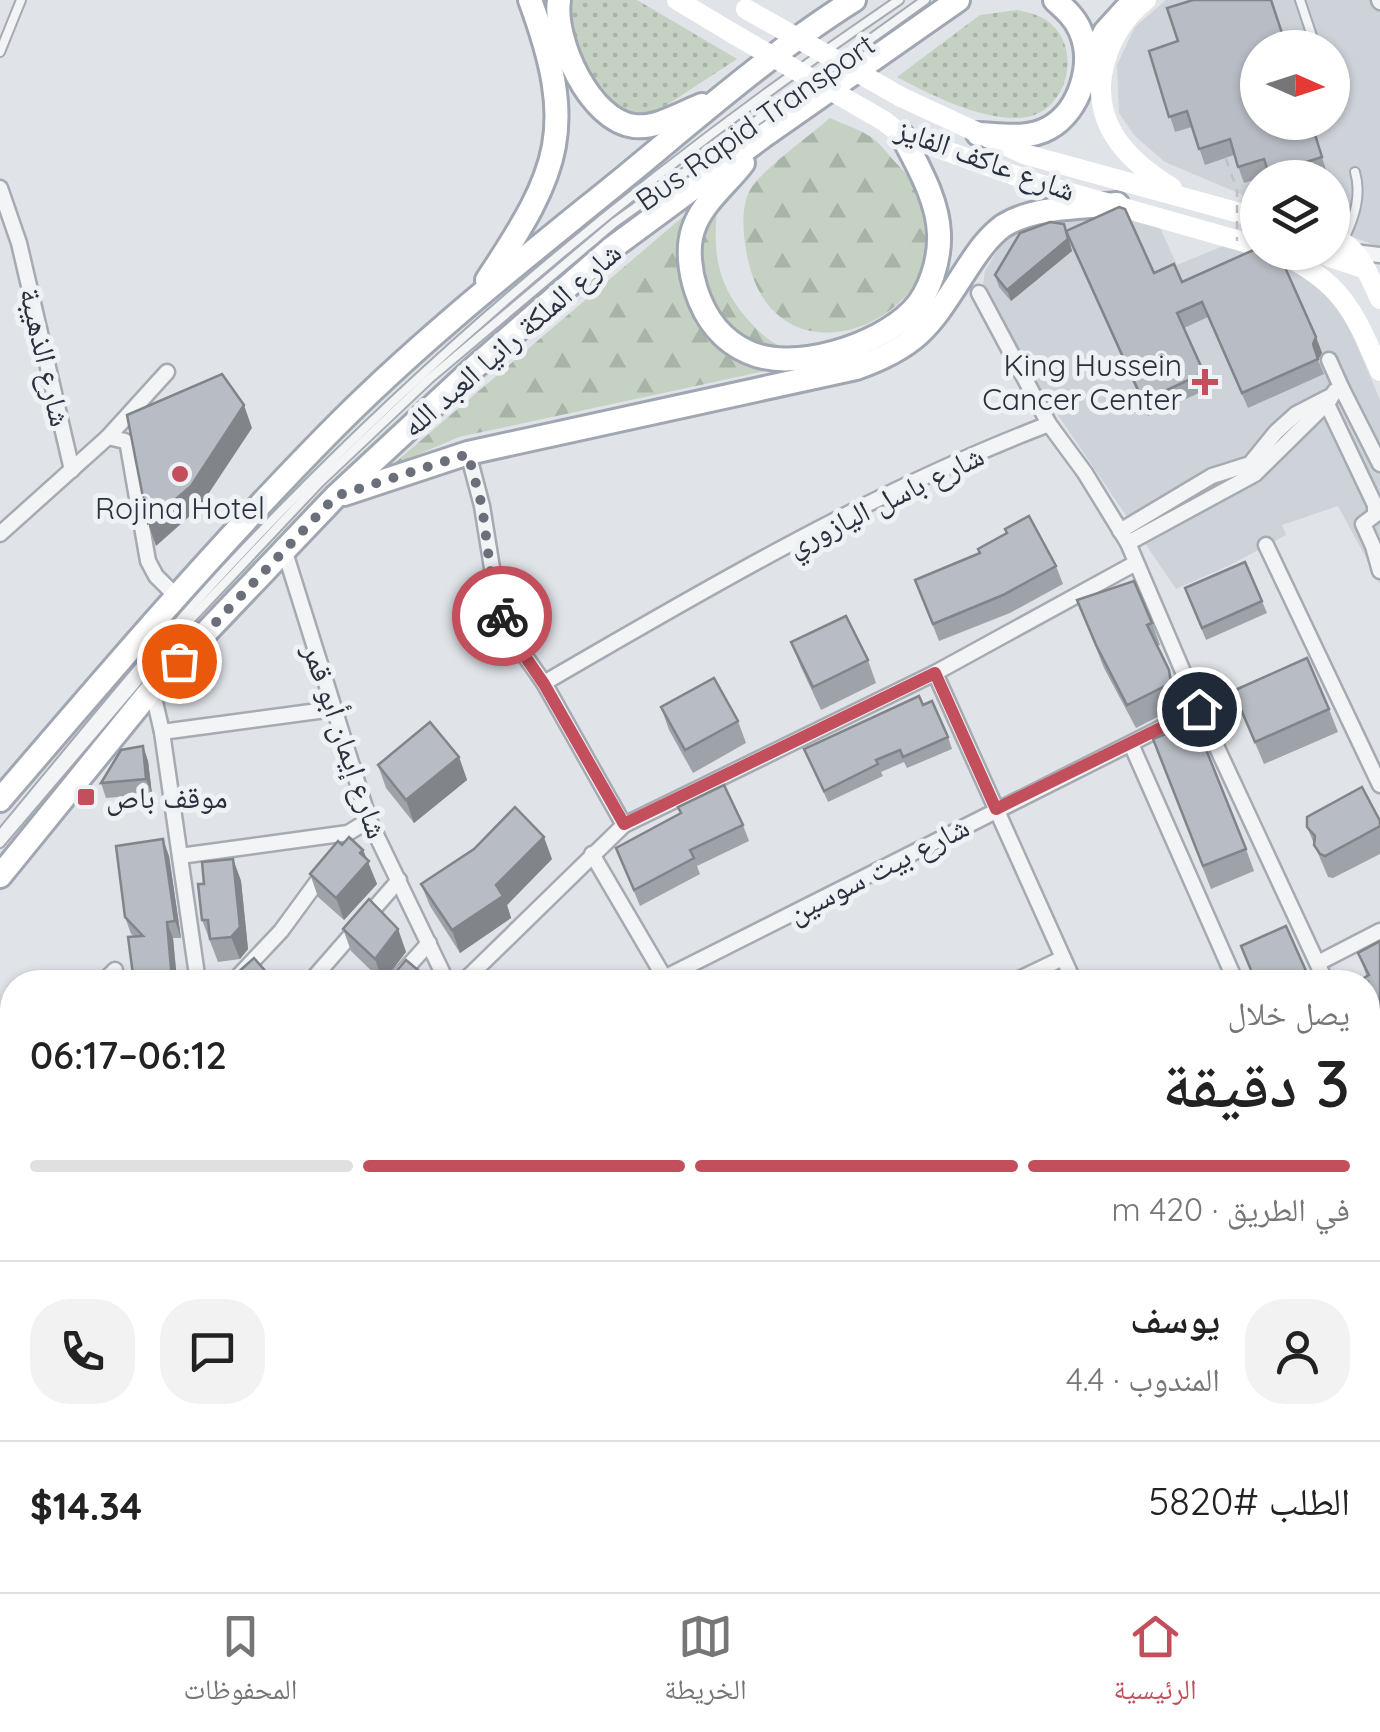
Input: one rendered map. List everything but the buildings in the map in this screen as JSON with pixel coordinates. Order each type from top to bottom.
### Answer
[{"type":"main road","points":[[474,300],[540,193],[559,120],[557,90],[530,0]]},
{"type":"main road","points":[[559,0],[558,20],[573,62],[592,99],[610,118],[648,126],[724,96]]},
{"type":"main road","name":"شارع عاكف الفايز","points":[[677,0],[893,128],[1036,183],[1240,239]]},
{"type":"main road","points":[[822,20],[836,0]]},
{"type":"main road","name":"شارع الملكة رانيا العبد الله","points":[[0,800],[175,595],[331,431],[474,300],[724,96],[854,0]]},
{"type":"main road","name":"شارع الملكة رانيا العبد الله","points":[[0,876],[152,689],[336,496],[475,367],[612,248],[764,135],[958,0]]},
{"type":"main road","points":[[1055,0],[1081,32],[1086,48],[1084,74]]},
{"type":"main road","points":[[978,134],[1014,136],[1048,129],[1075,103],[1105,32],[1134,0]]},
{"type":"main road","points":[[1146,0],[1128,16],[1107,52],[1102,97],[1106,116],[1113,134],[1145,170],[1202,201]]},
{"type":"main road","name":"شارع عاكف الفايز","points":[[739,5],[901,97],[1024,154],[1240,213]]},
{"type":"main road","points":[[764,135],[711,199],[693,229],[690,254],[692,278],[710,322],[730,342],[752,354],[778,358],[822,355],[866,342],[914,310],[932,278],[940,234],[928,188],[893,128]]},
{"type":"main road","points":[[336,496],[468,454],[881,360],[922,334],[986,242],[1005,225],[1027,216],[1117,204]]},
{"type":"main road","points":[[1361,258],[1380,299]]},
{"type":"main road","points":[[1311,270],[1333,286],[1352,308],[1380,371]]},
{"type":"street","name":"شارع الذهيبة","points":[[0,188],[18,243],[72,470]]},
{"type":"street","points":[[979,293],[1049,424],[1124,537],[1321,970]]},
{"type":"street","points":[[1329,360],[1332,397],[1375,505],[1375,515],[1362,524],[1378,547],[1380,571]]},
{"type":"street","points":[[0,534],[108,436],[167,372]]},
{"type":"street","points":[[1124,537],[1255,474],[1332,397]]},
{"type":"street","points":[[1332,397],[1380,464]]},
{"type":"street","name":"شارع باسل اليازوري","points":[[544,684],[692,597],[842,518],[1049,424]]},
{"type":"street","points":[[108,436],[125,440],[128,446],[150,567],[175,595]]},
{"type":"street","points":[[468,454],[482,506],[499,611],[624,824]]},
{"type":"street","points":[[1266,545],[1380,784]]},
{"type":"street","name":"شارع إيمان أبو قمر","points":[[284,548],[369,820],[441,970]]},
{"type":"street","points":[[475,970],[624,824],[935,673],[1134,564]]},
{"type":"street","points":[[935,673],[1068,970]]},
{"type":"street","points":[[152,689],[162,732],[196,970]]},
{"type":"street","points":[[162,732],[332,709]]},
{"type":"street","name":"شارع بيت سوسين","points":[[684,970],[1199,709]]},
{"type":"street","points":[[1131,744],[1231,970]]},
{"type":"street","points":[[180,856],[348,832],[369,820]]},
{"type":"street","points":[[339,848],[348,832]]},
{"type":"street","points":[[592,854],[659,970]]},
{"type":"street","points":[[245,970],[282,931],[330,862]]},
{"type":"street","points":[[320,970],[399,880]]},
{"type":"street","points":[[1318,963],[1380,932]]},
{"type":"street","points":[[405,970],[429,943]]},
{"type":"street","points":[[1038,970],[1063,958]]},
{"type":"lane","points":[[0,52],[21,0]]},
{"type":"lane","name":"Bus Rapid Transport","points":[[0,835],[224,571],[372,423],[482,322],[619,208],[899,0]]},
{"type":"lane","name":"Bus Rapid Transport","points":[[0,844],[188,622],[320,482],[429,379],[614,223],[925,0]]},
{"type":"lane","points":[[1300,0],[1310,30]]},
{"type":"lane","points":[[1355,172],[1361,258]]},
{"type":"path","points":[[1226,158],[1240,201]]},
{"type":"shaded area","points":[[1166,0],[1380,0],[1380,247],[1350,236],[1350,160],[1240,160],[1240,194],[1165,162],[1135,136],[1119,113],[1117,65],[1135,27]]},
{"type":"shaded area","name":"King Hussein Cancer Center","points":[[1149,204],[1177,265],[1240,239],[1240,270],[1322,270],[1380,400],[1380,584],[1338,506],[1282,525],[1286,535],[1176,589],[1003,334],[983,285],[985,271],[999,248],[1038,219],[1107,217]]},
{"type":"green space","points":[[567,0],[637,0],[737,59],[650,116],[626,115],[602,101],[565,22]]},
{"type":"green space","points":[[1017,10],[1046,20],[1058,32],[1068,62],[1060,93],[1050,106],[1036,114],[1005,118],[972,111],[897,77],[980,15]]},
{"type":"green space","points":[[830,118],[871,137],[898,165],[926,210],[929,252],[911,289],[881,316],[843,331],[804,330],[771,308],[749,264],[744,207],[756,182]]},
{"type":"green space","points":[[720,185],[716,248],[724,283],[745,317],[783,349],[793,365],[459,437],[391,466]]},
{"type":"way so far","points":[[179,661],[336,496],[468,454],[482,506],[492,582],[502,616]]},
{"type":"place","name":"King Hussein Cancer Center","points":[[1205,382]]},
{"type":"place","name":"Rojina Hotel","points":[[180,474]]},
{"type":"place","name":"موقف باص","points":[[86,797]]},
{"type":"route","points":[[502,616],[624,824],[935,673],[996,809],[1199,709]]}]
